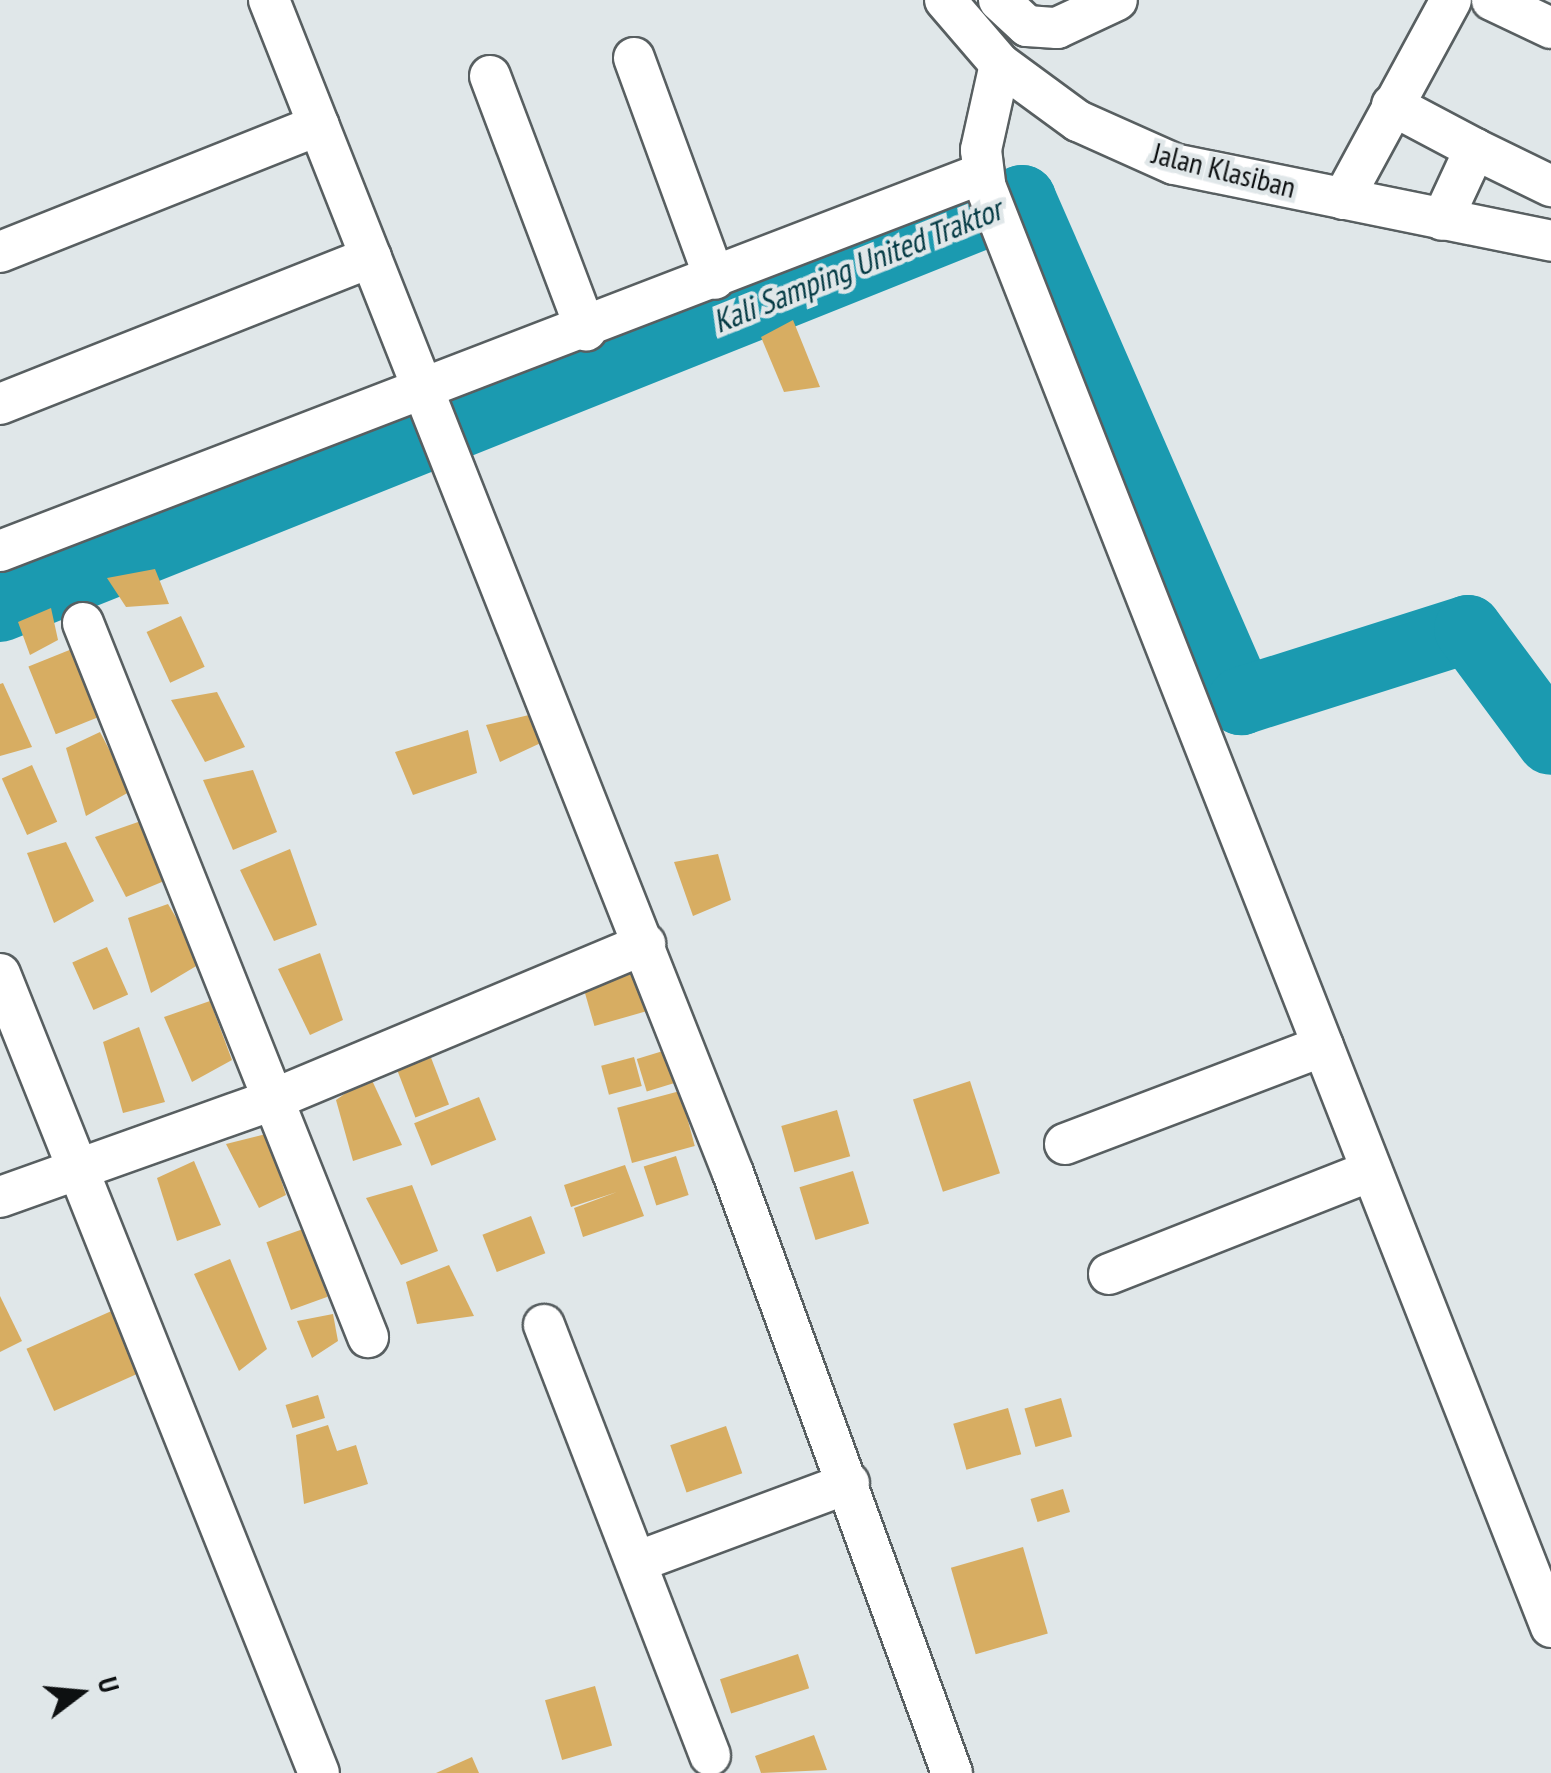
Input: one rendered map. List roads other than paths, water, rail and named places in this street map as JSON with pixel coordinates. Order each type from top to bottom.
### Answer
[{"type":"street","points":[[270,0],[645,944],[849,1483],[952,1773]]},
{"type":"street","name":"Jalan Klasiban","points":[[945,0],[1000,64],[1078,121],[1174,164],[1551,242]]},
{"type":"street","points":[[999,0],[1026,26],[1056,28],[1116,0]]},
{"type":"street","points":[[1344,199],[1451,0]]},
{"type":"street","points":[[1492,0],[1551,28]]},
{"type":"street","points":[[634,58],[715,279]]},
{"type":"street","points":[[1000,64],[989,193],[1551,1626]]},
{"type":"street","points":[[490,76],[586,330]]},
{"type":"street","points":[[1392,105],[1551,186]]},
{"type":"street","points":[[0,252],[319,125]]},
{"type":"street","points":[[1442,220],[1476,150]]},
{"type":"street","points":[[0,551],[434,414],[586,330],[715,279],[989,193]]},
{"type":"street","points":[[0,404],[372,258]]},
{"type":"street","points":[[83,624],[267,1102],[368,1337]]},
{"type":"street","points":[[0,1197],[267,1102],[645,944]]},
{"type":"street","points":[[1,981],[319,1773]]},
{"type":"street","points":[[1065,1144],[1323,1046]]},
{"type":"street","points":[[1108,1274],[1372,1171]]},
{"type":"street","points":[[544,1326],[639,1562],[710,1755]]},
{"type":"street","points":[[639,1562],[849,1483]]},
{"type":"waterway","name":"Kali Samping United Traktor","points":[[0,608],[1022,199],[1241,701],[1468,629],[1551,741]]}]
